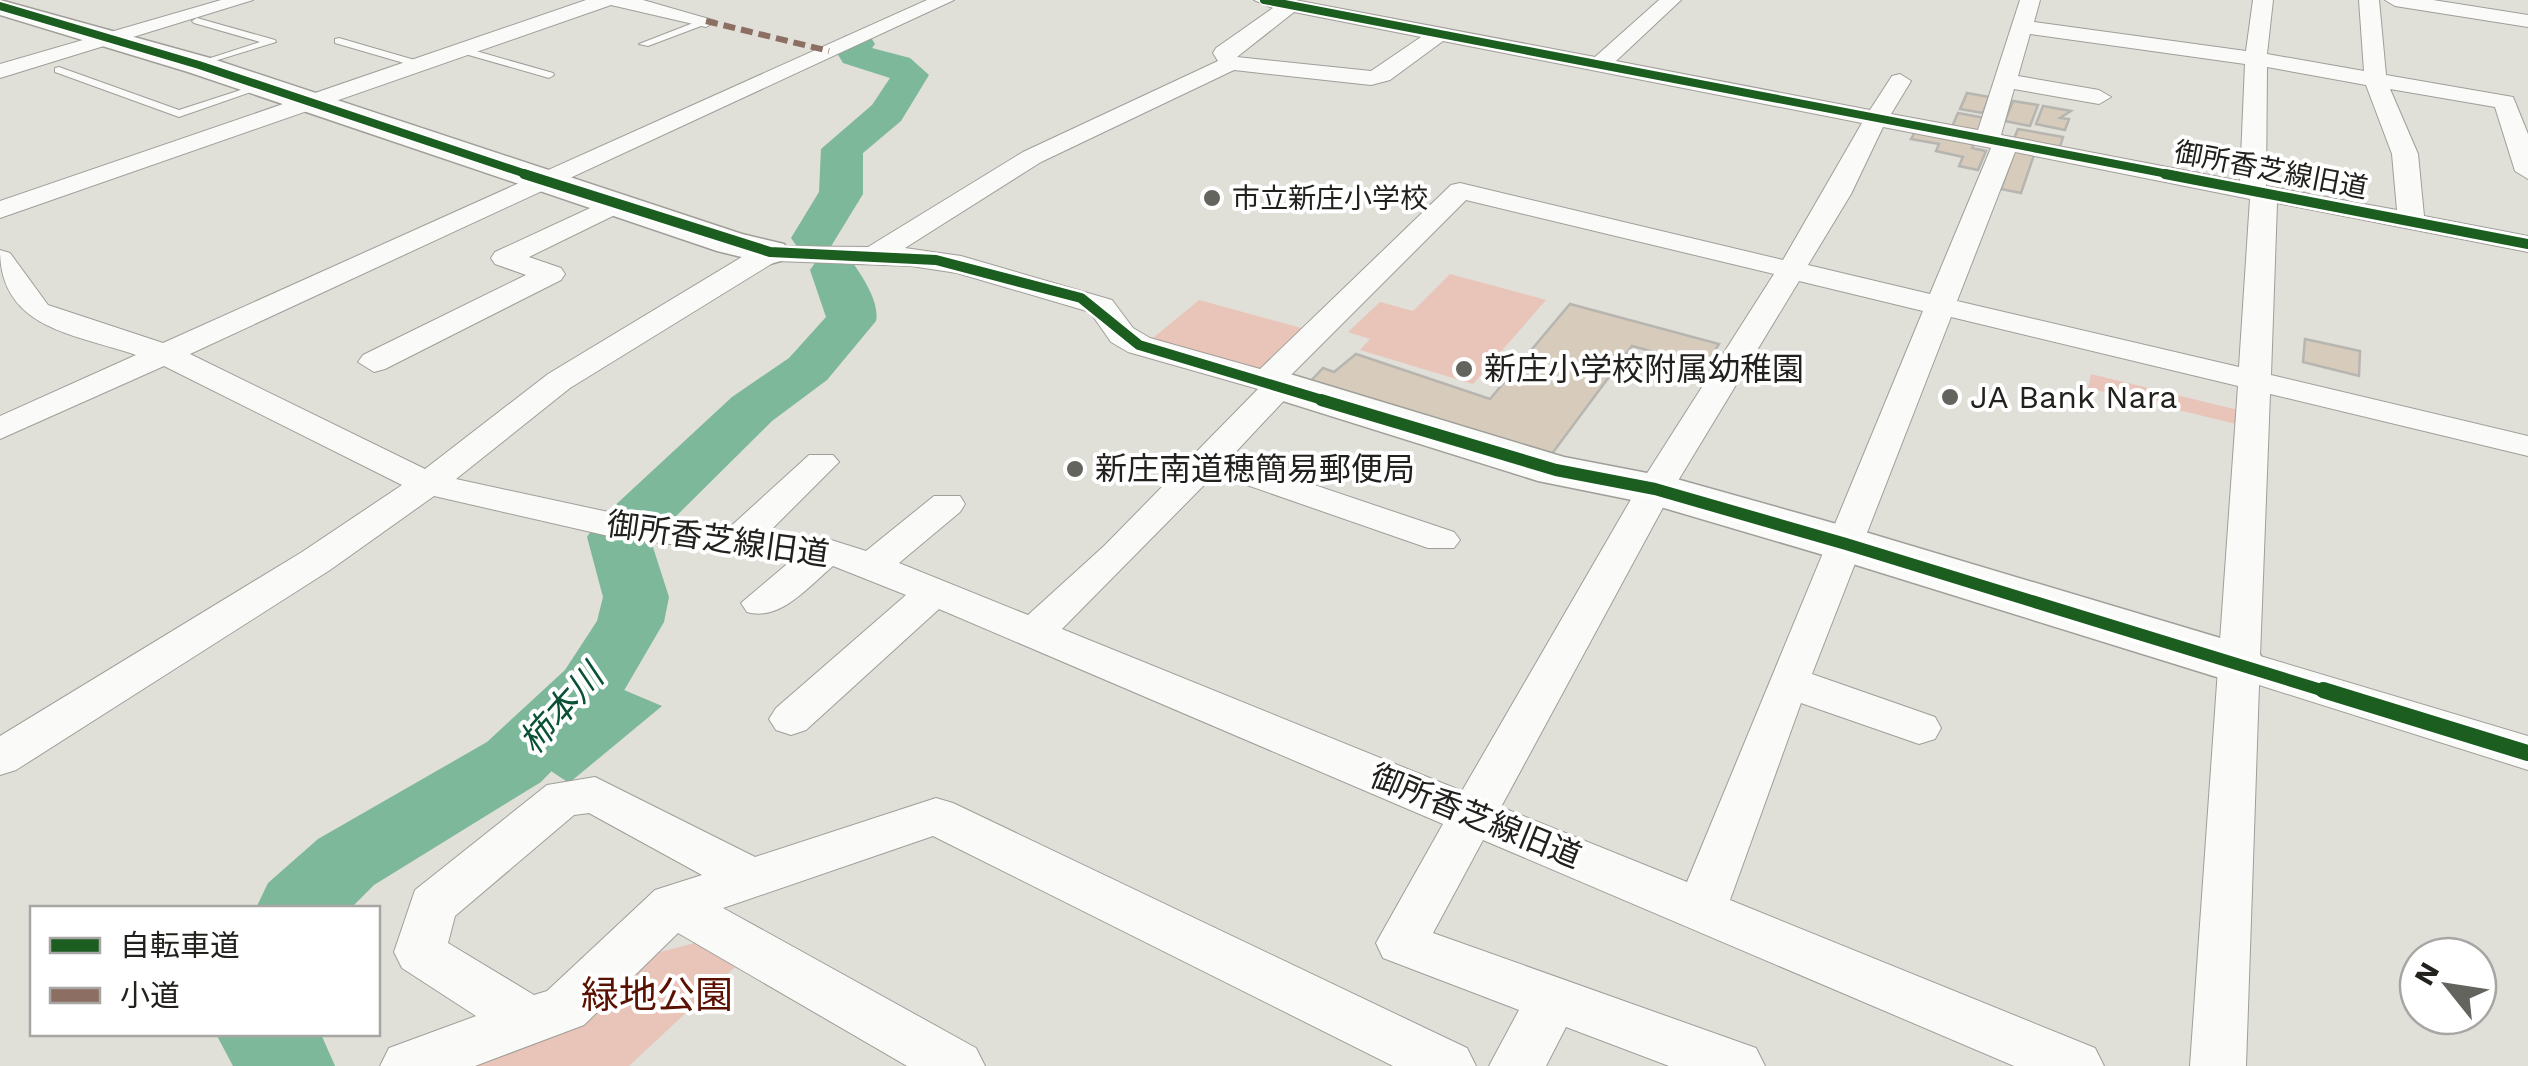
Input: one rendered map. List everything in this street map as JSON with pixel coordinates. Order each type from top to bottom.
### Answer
[{"type":"street","points":[[0,71],[243,0]]},
{"type":"street","points":[[0,210],[606,0]]},
{"type":"street","points":[[617,0],[706,21]]},
{"type":"street","points":[[664,11],[693,0]]},
{"type":"street","points":[[0,429],[542,182],[705,112],[944,0]]},
{"type":"street","name":"御所香芝線旧道","points":[[1264,0],[1326,5],[1436,36],[2528,244]]},
{"type":"street","points":[[1597,67],[1672,0]]},
{"type":"street","points":[[1702,908],[1788,682],[1940,306],[1996,143],[2006,81],[2030,0]]},
{"type":"street","points":[[2218,1066],[2236,663],[2255,380],[2259,193],[2256,59],[2263,0]]},
{"type":"street","points":[[2368,0],[2374,16],[2374,79],[2405,154],[2411,222]]},
{"type":"street","points":[[2395,0],[2528,21]]},
{"type":"street","points":[[1230,62],[1224,54],[1238,38],[1290,5]]},
{"type":"street","points":[[0,6],[199,65],[542,182],[770,252],[936,260],[1081,298],[1101,306],[1128,340],[1556,470],[1655,488],[1846,544],[2528,753]]},
{"type":"street","points":[[2020,26],[2256,59],[2505,102],[2528,171]]},
{"type":"street","points":[[874,256],[1032,157],[1192,86],[1230,62],[1371,78],[1436,36]]},
{"type":"street","points":[[1736,1066],[1401,943],[1655,488],[1838,194],[1854,156],[1900,80]]},
{"type":"street","points":[[2006,81],[2099,97]]},
{"type":"street","points":[[1033,633],[1118,555],[1274,383],[1460,191],[2528,446]]},
{"type":"street","points":[[374,362],[552,274],[505,258],[614,205]]},
{"type":"street","points":[[0,758],[316,561],[428,484],[559,381],[770,252]]},
{"type":"street","name":"御所香芝線旧道","points":[[0,259],[37,311],[164,354],[428,484],[629,526],[828,551],[1702,908],[2076,1066]]},
{"type":"street","points":[[1207,460],[1441,540]]},
{"type":"street","points":[[740,539],[821,462]]},
{"type":"street","points":[[870,566],[947,504]]},
{"type":"street","points":[[761,603],[828,551]]},
{"type":"street","points":[[792,720],[934,592]]},
{"type":"street","points":[[1788,682],[1919,728]]},
{"type":"street","points":[[529,1020],[420,952],[433,905],[563,798],[595,796],[751,878]]},
{"type":"street","points":[[408,1066],[565,1008],[673,905],[936,816],[1448,1066]]},
{"type":"street","points":[[673,905],[957,1066]]},
{"type":"street","points":[[1517,1066],[1554,998]]},
{"type":"lane","points":[[197,21],[272,42],[199,65]]},
{"type":"lane","points":[[644,44],[706,21]]},
{"type":"lane","points":[[339,41],[421,64]]},
{"type":"lane","points":[[462,50],[549,75]]},
{"type":"lane","points":[[59,70],[180,114],[260,87]]},
{"type":"green space","points":[[1450,274],[1546,300],[1473,384],[1360,350],[1370,339],[1348,332],[1380,302],[1413,311]]},
{"type":"green space","points":[[1199,300],[1305,329],[1259,369],[1153,338]]},
{"type":"green space","points":[[2091,374],[2242,411],[2240,425],[2088,388]]},
{"type":"green space","name":"緑地公園","points":[[702,941],[735,967],[629,1066],[469,1066],[653,954]]},
{"type":"shaded area","points":[[605,682],[662,706],[569,783],[536,761]]},
{"type":"building","points":[[1967,93],[1989,97],[1983,113],[1960,109]]},
{"type":"building","points":[[2013,101],[2038,105],[2030,126],[2005,121]]},
{"type":"building","points":[[2043,106],[2071,111],[2060,118],[2069,119],[2065,130],[2036,124]]},
{"type":"building","points":[[1958,113],[1985,118],[1978,134],[1951,129]]},
{"type":"building","points":[[2018,129],[2063,137],[2059,150],[2013,141]]},
{"type":"building","points":[[1915,132],[1974,144],[1972,148],[1986,151],[1978,170],[1959,166],[1963,157],[1936,151],[1939,144],[1911,139]]},
{"type":"building","points":[[2015,151],[2034,155],[2021,193],[2001,189]]},
{"type":"building","points":[[1570,304],[1719,344],[1705,366],[1632,346],[1548,459],[1309,383],[1323,368],[1334,372],[1356,354],[1490,399]]},
{"type":"building","points":[[2305,339],[2360,351],[2359,376],[2303,362]]},
{"type":"waterway","name":"柿本川","points":[[814,238],[822,218],[841,194],[842,149],[887,113],[910,75],[897,66],[856,55],[852,48],[857,44]]},
{"type":"waterway","name":"柿本川","points":[[299,906],[346,862],[514,762],[590,688],[630,622],[636,597],[618,537],[752,409],[808,369],[851,321],[853,311],[834,270]]},
{"type":"waterway","name":"柿本川","points":[[263,1036],[285,1054],[289,1066]]},
{"type":"marked path","points":[[706,21],[829,51]]},
{"type":"cycle path","points":[[1264,0],[2528,244]]},
{"type":"cycle path","points":[[0,6],[199,65],[731,243],[770,252],[936,260],[1081,298],[1100,309],[1139,345],[1556,470],[1655,489],[1846,544],[2528,753]]},
{"type":"place","name":"市立新庄小学校","points":[[1212,198]]},
{"type":"place","name":"新庄小学校附属幼稚園","points":[[1464,369]]},
{"type":"place","name":"JA Bank Nara","points":[[1950,397]]},
{"type":"place","name":"新庄南道穂簡易郵便局","points":[[1075,469]]}]
